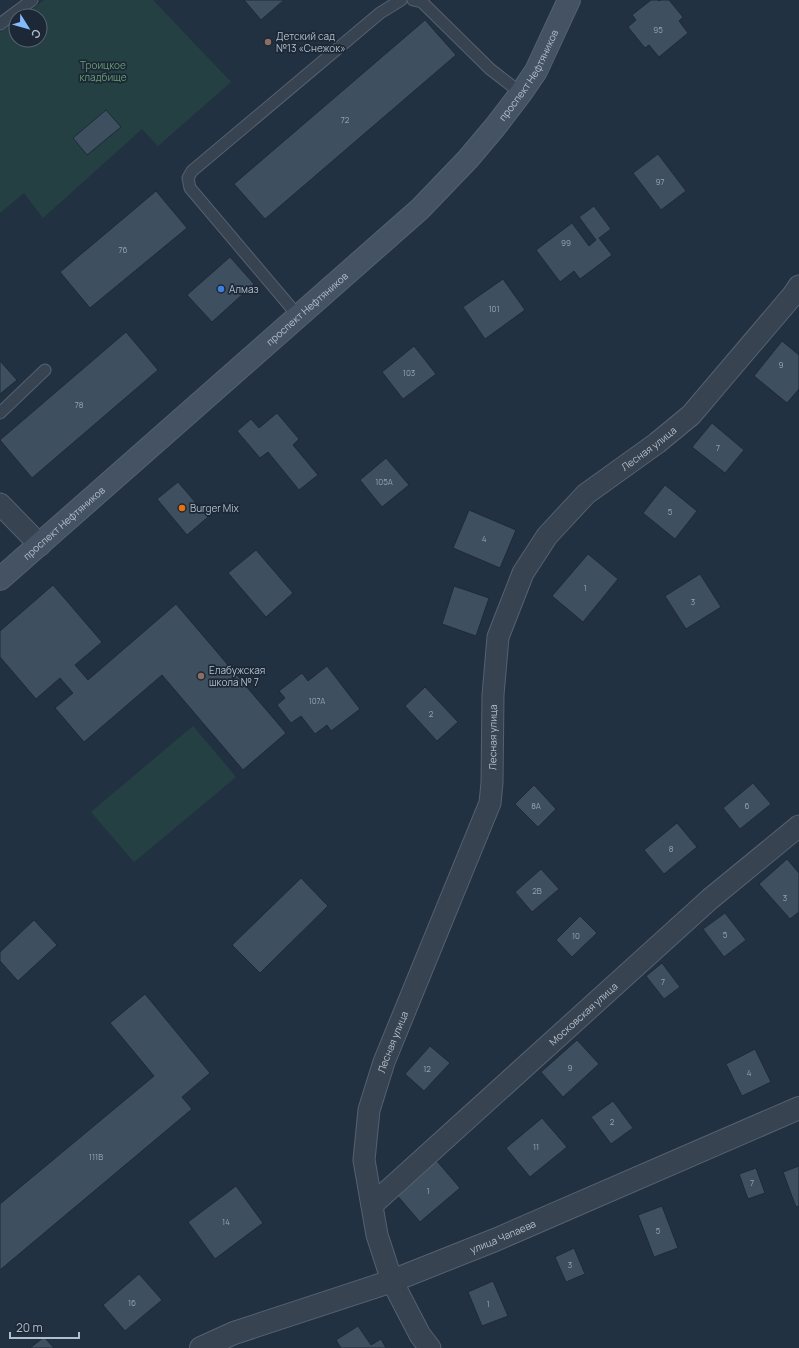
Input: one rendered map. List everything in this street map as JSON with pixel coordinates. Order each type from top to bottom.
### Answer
[{"type":"main road","name":"проспект Нефтяников","points":[[0,579],[420,209],[468,159],[521,93],[536,71],[569,0]]},
{"type":"street","name":"Лесная улица","points":[[430,1348],[420,1335],[392,1281],[377,1236],[364,1160],[369,1110],[384,1062],[490,803],[492,783],[493,695],[498,636],[524,573],[547,536],[586,494],[657,443],[691,415],[799,286]]},
{"type":"street","points":[[0,504],[40,545]]},
{"type":"street","name":"Московская улица","points":[[372,1205],[710,898],[799,826]]},
{"type":"street","name":"улица Чапаева","points":[[201,1348],[234,1333],[392,1281],[495,1240],[799,1108]]},
{"type":"lane","points":[[0,24],[32,0]]},
{"type":"lane","points":[[299,317],[190,188],[188,178],[192,172],[380,12],[401,0]]},
{"type":"lane","points":[[413,0],[422,2],[490,69],[521,93]]},
{"type":"lane","points":[[0,413],[45,370]]},
{"type":"green space","name":"Троицкое кладбище","points":[[44,0],[153,0],[231,82],[158,146],[142,129],[43,218],[24,193],[0,213],[0,32],[8,26],[8,48],[48,48],[48,8],[34,8]]},
{"type":"green space","points":[[193,726],[236,777],[134,862],[91,812]]},
{"type":"building","points":[[244,0],[284,0],[261,20]]},
{"type":"building","points":[[651,0],[669,0],[683,17],[679,21],[688,33],[659,57],[649,45],[645,48],[628,27],[636,20],[632,15]]},
{"type":"building","points":[[425,20],[456,55],[265,219],[234,184]]},
{"type":"building","points":[[106,110],[121,127],[87,155],[73,138]]},
{"type":"building","points":[[658,154],[686,191],[661,210],[633,173]]},
{"type":"building","points":[[156,191],[187,228],[90,308],[60,272]]},
{"type":"building","points":[[594,206],[611,229],[599,238],[612,255],[580,279],[574,271],[560,282],[536,250],[572,223],[589,246],[596,240],[579,217]]},
{"type":"building","name":"Алмаз","points":[[230,257],[254,284],[212,322],[187,295]]},
{"type":"building","points":[[503,279],[525,310],[485,339],[463,307]]},
{"type":"building","points":[[126,332],[158,370],[32,478],[0,440]]},
{"type":"building","points":[[782,341],[799,355],[799,389],[787,403],[754,376]]},
{"type":"building","points":[[414,346],[436,374],[403,399],[382,372]]},
{"type":"building","points":[[0,361],[17,380],[0,394]]},
{"type":"building","points":[[277,413],[299,439],[293,445],[318,475],[299,490],[268,452],[260,458],[237,431],[251,419],[259,428]]},
{"type":"building","points":[[712,423],[744,450],[725,473],[692,447]]},
{"type":"building","points":[[386,458],[409,485],[382,507],[360,480]]},
{"type":"building","name":"Burger Mix","points":[[178,482],[208,517],[187,535],[157,499]]},
{"type":"building","points":[[665,485],[697,511],[675,539],[643,513]]},
{"type":"building","points":[[469,510],[516,530],[500,568],[453,548]]},
{"type":"building","points":[[256,550],[293,593],[266,617],[228,573]]},
{"type":"building","points":[[588,554],[618,579],[583,622],[552,596]]},
{"type":"building","points":[[700,574],[721,607],[686,629],[665,596]]},
{"type":"building","name":"Елабужская школа № 7","points":[[53,585],[102,642],[75,665],[88,680],[176,604],[286,733],[243,770],[162,675],[84,742],[55,708],[73,693],[60,678],[36,699],[0,657],[0,631]]},
{"type":"building","points":[[454,586],[489,598],[476,636],[442,624]]},
{"type":"building","points":[[327,666],[360,709],[331,731],[327,725],[315,734],[301,716],[291,723],[277,705],[285,698],[279,691],[302,673],[308,681]]},
{"type":"building","points":[[425,687],[458,722],[437,741],[405,706]]},
{"type":"building","points":[[753,783],[771,804],[740,829],[723,808]]},
{"type":"building","points":[[534,785],[556,809],[538,827],[515,804]]},
{"type":"building","points":[[677,823],[697,847],[664,874],[644,850]]},
{"type":"building","points":[[787,859],[799,873],[799,912],[790,919],[759,884]]},
{"type":"building","points":[[541,869],[559,889],[532,912],[515,892]]},
{"type":"building","points":[[301,878],[328,906],[260,973],[232,945]]},
{"type":"building","points":[[725,913],[746,940],[724,957],[703,929]]},
{"type":"building","points":[[580,916],[597,933],[572,957],[556,940]]},
{"type":"building","points":[[34,920],[57,945],[18,981],[0,961],[0,952]]},
{"type":"building","points":[[662,963],[680,987],[664,999],[646,976]]},
{"type":"building","points":[[145,994],[210,1073],[182,1097],[192,1109],[0,1270],[0,1204],[154,1076],[110,1023]]},
{"type":"building","points":[[577,1040],[599,1064],[563,1097],[541,1072]]},
{"type":"building","points":[[430,1046],[450,1063],[424,1091],[405,1074]]},
{"type":"building","points":[[755,1049],[771,1082],[742,1096],[726,1064]]},
{"type":"building","points":[[613,1101],[633,1128],[611,1144],[591,1117]]},
{"type":"building","points":[[542,1118],[567,1147],[530,1177],[506,1148]]},
{"type":"building","points":[[436,1160],[460,1188],[420,1222],[396,1194]]},
{"type":"building","points":[[799,1166],[799,1206],[796,1207],[783,1172]]},
{"type":"building","points":[[756,1168],[765,1193],[748,1199],[739,1174]]},
{"type":"building","points":[[236,1186],[263,1223],[215,1259],[188,1222]]},
{"type":"building","points":[[662,1206],[678,1248],[654,1257],[638,1215]]},
{"type":"building","points":[[574,1248],[585,1274],[566,1282],[555,1257]]},
{"type":"building","points":[[139,1274],[162,1300],[125,1331],[103,1305]]},
{"type":"building","points":[[493,1281],[508,1316],[482,1326],[468,1292]]},
{"type":"building","points":[[358,1326],[371,1345],[381,1339],[386,1348],[341,1348],[336,1340]]},
{"type":"building","points":[[44,1337],[54,1348],[30,1348]]},
{"type":"place","name":"Детский сад №13 «Снежок»","points":[[268,42]]},
{"type":"place","name":"Алмаз","points":[[221,289]]},
{"type":"place","name":"Burger Mix","points":[[182,508]]},
{"type":"place","name":"Елабужская школа № 7","points":[[201,676]]}]
